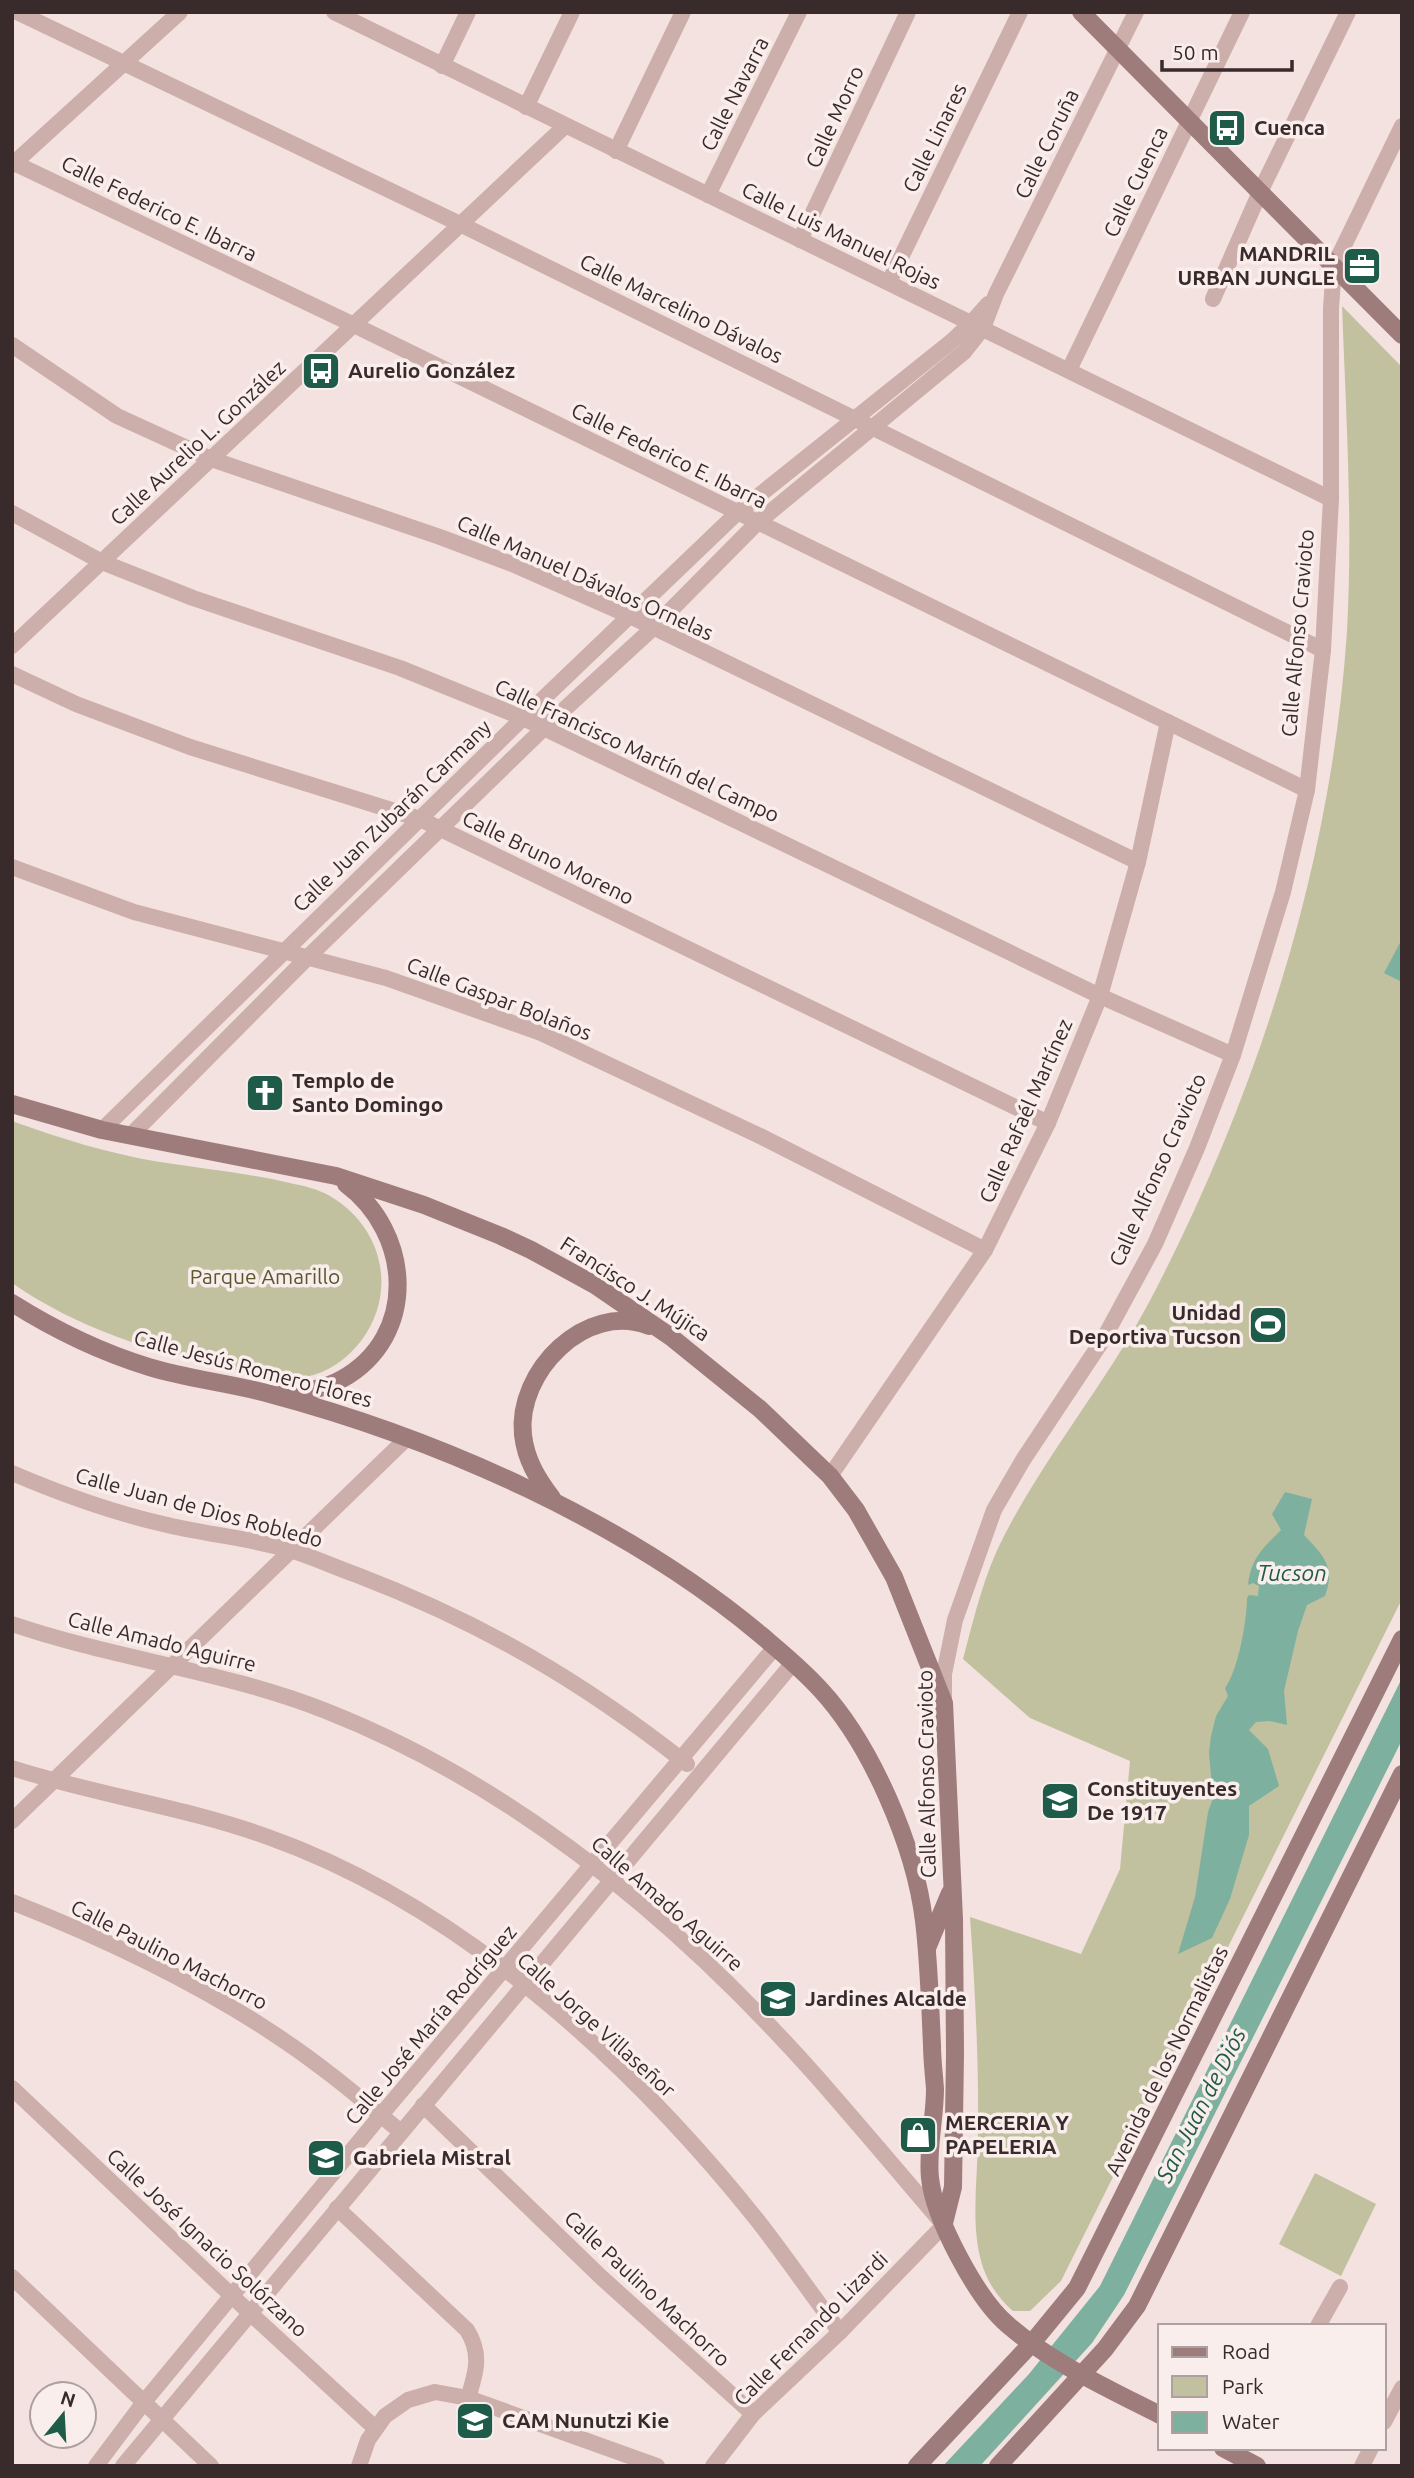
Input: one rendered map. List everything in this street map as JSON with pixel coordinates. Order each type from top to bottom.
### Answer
[{"type":"street","name":"Calle Marcelino Dávalos","points":[[17,12],[874,427],[1323,650]]},
{"type":"street","points":[[13,163],[180,12]]},
{"type":"street","name":"Calle Luis Manuel Rojas","points":[[334,12],[358,18],[442,65],[526,107],[1331,499]]},
{"type":"street","points":[[442,65],[468,12]]},
{"type":"street","points":[[526,107],[572,12]]},
{"type":"street","points":[[616,150],[683,12]]},
{"type":"street","name":"Calle Navarra","points":[[708,195],[799,12]]},
{"type":"street","name":"Calle Morro","points":[[800,240],[908,12]]},
{"type":"street","name":"Calle Linares","points":[[889,282],[1020,12]]},
{"type":"street","points":[[1081,12],[1402,335]]},
{"type":"street","name":"Calle Coruña","points":[[978,325],[1136,12]]},
{"type":"street","name":"Calle Cuenca","points":[[1069,370],[1241,12]]},
{"type":"street","points":[[1213,299],[1260,192],[1348,12]]},
{"type":"street","name":"Calle Aurelio L. González","points":[[12,646],[565,126]]},
{"type":"street","points":[[1334,266],[1402,126]]},
{"type":"street","name":"Calle Federico E. Ibarra","points":[[13,163],[1307,790]]},
{"type":"street","name":"Calle Alfonso Cravioto","points":[[944,2225],[953,2187],[955,2054],[953,1887],[944,1674],[955,1620],[994,1510],[1023,1460],[1104,1338],[1155,1244],[1197,1148],[1233,1055],[1283,892],[1307,790],[1323,650],[1331,499],[1331,308],[1334,266]]},
{"type":"street","name":"Calle Juan Zubarán Carmany","points":[[102,1129],[737,513],[854,418],[978,325]]},
{"type":"street","name":"Calle Juan Zubarán Carmany","points":[[131,1135],[307,958],[544,728],[653,628],[757,523],[964,352],[978,325]]},
{"type":"street","name":"Calle Manuel Dávalos Ornelas","points":[[12,345],[117,415],[212,459],[488,555],[630,617],[1138,862]]},
{"type":"street","name":"Calle Francisco Martín del Campo","points":[[12,513],[102,562],[193,598],[400,668],[523,718],[1100,996],[1233,1055]]},
{"type":"street","name":"Calle Bruno Moreno","points":[[12,674],[76,704],[190,747],[420,819],[1048,1123]]},
{"type":"street","name":"Calle Rafaél Martínez","points":[[830,1476],[985,1250],[1048,1123],[1100,996],[1138,862],[1168,722]]},
{"type":"street","name":"Calle Gaspar Bolaños","points":[[12,867],[134,912],[386,978],[541,1033],[760,1136],[985,1250]]},
{"type":"street","name":"Francisco J. Mújica","points":[[12,1104],[102,1129],[336,1176],[424,1205],[531,1250],[595,1285],[671,1337],[760,1409],[830,1476],[856,1510],[894,1577],[944,1703]]},
{"type":"street","points":[[269,1394],[303,1392],[342,1379],[375,1351],[386,1334],[394,1312],[398,1275],[385,1228],[375,1210],[360,1194],[336,1176]]},
{"type":"street","name":"Calle Jesús Romero Flores","points":[[12,1303],[65,1334],[151,1368],[269,1394],[408,1437],[554,1500],[718,1601],[819,1687],[853,1730],[877,1776],[898,1823],[915,1879],[924,1918],[935,2091],[929,2179],[944,2225],[983,2297],[1006,2324],[1079,2373],[1158,2414]]},
{"type":"street","points":[[554,1500],[535,1475],[523,1435],[525,1406],[543,1365],[566,1342],[598,1325],[615,1321],[635,1321],[671,1337]]},
{"type":"street","points":[[12,1821],[408,1437]]},
{"type":"street","name":"Calle Juan de Dios Robledo","points":[[12,1473],[112,1511],[161,1524],[290,1550],[437,1607],[502,1639],[560,1673],[700,1774]]},
{"type":"street","name":"Calle Amado Aguirre","points":[[12,1624],[93,1648],[261,1688],[326,1711],[387,1737],[511,1806],[594,1864],[688,1947],[785,2043],[944,2225]]},
{"type":"street","name":"Avenida de los Normalistas","points":[[917,2466],[1035,2345],[1092,2263],[1402,1639]]},
{"type":"street","name":"Calle José María Rodríguez","points":[[96,2466],[144,2402],[381,2115],[775,1647]]},
{"type":"street","points":[[123,2466],[793,1663]]},
{"type":"street","name":"Calle Jorge Villaseñor","points":[[12,1768],[53,1781],[220,1821],[269,1837],[318,1857],[386,1891],[430,1917],[524,1985],[598,2049],[668,2118],[757,2220],[840,2332]]},
{"type":"street","points":[[998,2466],[1079,2373],[1105,2349],[1137,2306],[1402,1774]]},
{"type":"street","points":[[927,1950],[953,1887]]},
{"type":"street","name":"Calle Paulino Machorro","points":[[12,1902],[117,1948],[228,2005],[301,2053],[401,2132]]},
{"type":"street","name":"Calle José Ignacio Solórzano","points":[[12,2088],[232,2297],[375,2428]]},
{"type":"street","name":"Calle Paulino Machorro","points":[[423,2105],[602,2277],[752,2414]]},
{"type":"street","points":[[337,2208],[467,2330],[478,2358],[468,2398]]},
{"type":"street","name":"Calle Fernando Lizardi","points":[[713,2466],[752,2414],[840,2332],[944,2225]]},
{"type":"street","points":[[12,2277],[211,2466]]},
{"type":"street","points":[[1319,2324],[1340,2287]]},
{"type":"street","points":[[1386,2418],[1402,2388]]},
{"type":"street","points":[[359,2466],[375,2428],[396,2407],[422,2394],[451,2393],[657,2466]]},
{"type":"street","points":[[1362,2466],[1370,2450]]},
{"type":"street","points":[[1229,2454],[1257,2466]]},
{"type":"green space","name":"Unidad Deportiva Tucson","points":[[1342,306],[1402,367],[1402,1599],[1061,2281],[1030,2311],[1013,2311],[1000,2298],[986,2274],[976,2233],[978,2080],[970,1917],[1081,1954],[1120,1869],[1130,1761],[1030,1718],[963,1659],[985,1581],[1004,1536],[1040,1474],[1138,1323],[1193,1213],[1258,1053],[1285,970],[1307,887],[1325,802],[1339,717],[1347,631],[1349,509]]},
{"type":"green space","name":"Parque Amarillo","points":[[12,1121],[122,1155],[274,1180],[311,1188],[330,1196],[348,1209],[362,1225],[373,1243],[379,1262],[379,1302],[361,1341],[329,1369],[313,1375],[295,1378],[256,1375],[142,1346],[88,1325],[37,1299],[12,1283]]},
{"type":"green space","points":[[1315,2173],[1376,2204],[1341,2276],[1279,2244]]},
{"type":"water","points":[[1402,939],[1402,982],[1384,973]]},
{"type":"water","name":"Tucson","points":[[1285,1492],[1312,1499],[1304,1535],[1326,1562],[1328,1586],[1325,1596],[1307,1605],[1298,1631],[1284,1691],[1287,1725],[1270,1721],[1256,1722],[1249,1730],[1268,1749],[1279,1786],[1249,1806],[1249,1835],[1230,1899],[1212,1938],[1178,1954],[1195,1897],[1208,1812],[1213,1798],[1209,1753],[1211,1736],[1216,1716],[1228,1696],[1225,1688],[1234,1670],[1241,1645],[1247,1598],[1249,1595],[1258,1596],[1259,1586],[1253,1583],[1248,1585],[1252,1568],[1263,1548],[1281,1530],[1272,1514]]},
{"type":"water","name":"San Juan de Diós","points":[[1402,1678],[1402,1740],[1124,2295],[1092,2343],[980,2466],[943,2466],[1029,2374],[1100,2286]]},
{"type":"place","name":"Cuenca","points":[[1227,128]]},
{"type":"place","name":"MANDRIL URBAN JUNGLE","points":[[1362,266]]},
{"type":"place","name":"Aurelio González","points":[[321,371]]},
{"type":"place","name":"Templo de Santo Domingo","points":[[265,1093]]},
{"type":"place","name":"Unidad Deportiva Tucson","points":[[1268,1325]]},
{"type":"place","name":"Constituyentes De 1917","points":[[1060,1801]]},
{"type":"place","name":"Jardines Alcalde","points":[[778,1999]]},
{"type":"place","name":"MERCERIA Y PAPELERIA","points":[[918,2135]]},
{"type":"place","name":"Gabriela Mistral","points":[[326,2158]]},
{"type":"place","name":"CAM Nunutzi Kie","points":[[475,2421]]}]
